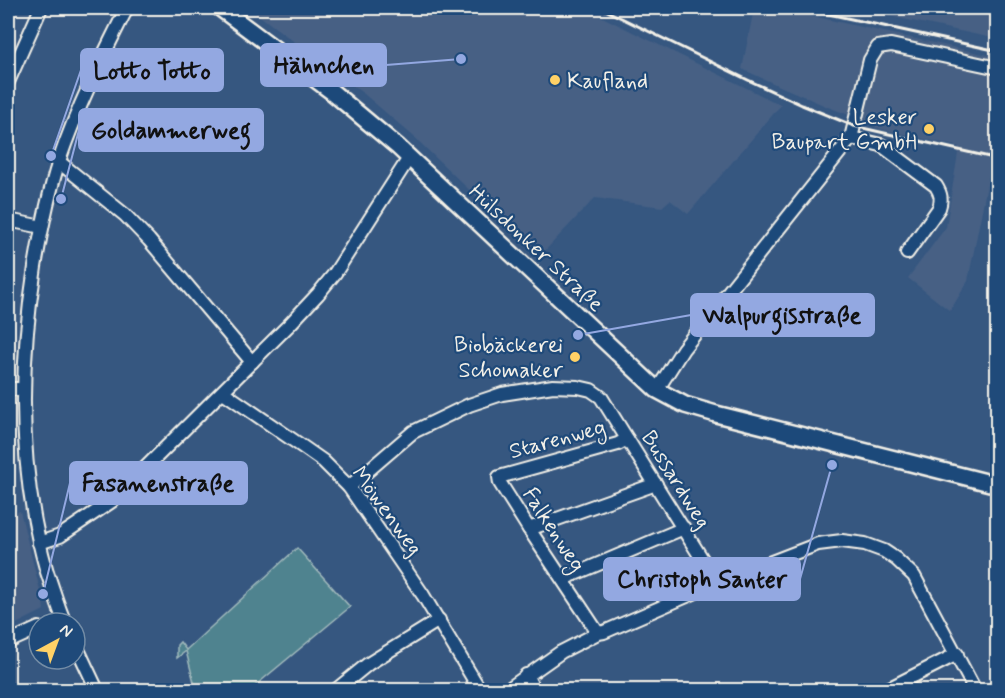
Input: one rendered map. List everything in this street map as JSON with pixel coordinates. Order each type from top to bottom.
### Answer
[{"type":"street","points":[[8,82],[41,8]]},
{"type":"street","points":[[58,611],[39,543],[31,503],[25,451],[23,389],[28,310],[42,226],[59,162],[86,90],[127,8]]},
{"type":"street","name":"Hülsdonker Straße","points":[[220,8],[331,91],[409,158],[657,390],[685,405],[716,414],[995,488]]},
{"type":"street","points":[[657,390],[683,349],[851,138],[870,60],[878,46],[891,45],[998,68]]},
{"type":"street","points":[[851,138],[881,145],[936,186],[940,193],[942,201],[939,208],[907,253]]},
{"type":"street","points":[[39,543],[60,536],[112,501],[297,317],[335,273],[409,158]]},
{"type":"street","points":[[59,162],[125,214],[252,362]]},
{"type":"street","points":[[8,220],[42,226]]},
{"type":"street","name":"Bussardweg","points":[[349,487],[413,432],[470,405],[502,394],[553,386],[591,390],[601,397],[717,583]]},
{"type":"street","points":[[8,389],[23,389]]},
{"type":"street","name":"Möwenweg","points":[[222,392],[323,461],[349,487],[439,620],[480,690]]},
{"type":"street","name":"Starenweg","points":[[500,477],[618,444],[627,439]]},
{"type":"street","name":"Falkenweg","points":[[500,477],[500,483],[598,633]]},
{"type":"street","points":[[529,529],[656,484]]},
{"type":"street","points":[[562,579],[684,528]]},
{"type":"street","points":[[507,690],[561,652],[598,633],[818,544],[842,541],[865,544],[884,551],[914,576],[975,690]]},
{"type":"street","points":[[336,690],[368,664],[439,620]]},
{"type":"street","points":[[8,642],[27,633]]},
{"type":"street","points":[[886,690],[957,654]]},
{"type":"street","points":[[87,669],[97,690]]},
{"type":"street","points":[[526,675],[534,690]]},
{"type":"shaded area","points":[[249,8],[584,8],[781,105],[688,214],[670,200],[662,207],[595,198],[539,257],[413,136],[364,94]]},
{"type":"shaded area","points":[[754,8],[776,8],[997,57],[997,166],[991,165],[968,281],[950,311],[908,278],[946,227],[959,147],[876,128],[742,69]]},
{"type":"shaded area","points":[[851,8],[997,8],[997,39]]},
{"type":"shaded area","points":[[20,511],[44,610],[27,611],[27,618],[8,628],[8,516]]},
{"type":"green space","points":[[297,548],[350,607],[250,690],[196,690],[186,651],[177,658],[177,645],[180,642],[186,650]]},
{"type":"railway","points":[[601,8],[748,80],[854,126],[998,159]]},
{"type":"railway","points":[[801,8],[998,51]]},
{"type":"place","name":"Hähnchen","points":[[461,59]]},
{"type":"place","name":"Kaufland","points":[[555,80]]},
{"type":"place","name":"Lesker Baupart GmbH","points":[[929,129]]},
{"type":"place","name":"Lotto Totto","points":[[51,156]]},
{"type":"place","name":"Goldammerweg","points":[[61,199]]},
{"type":"place","name":"Walpurgisstraße","points":[[578,335]]},
{"type":"place","name":"Biobäckerei Schomaker","points":[[575,357]]},
{"type":"place","name":"Christoph Santer","points":[[832,465]]},
{"type":"place","name":"Fasanenstraße","points":[[43,594]]}]
